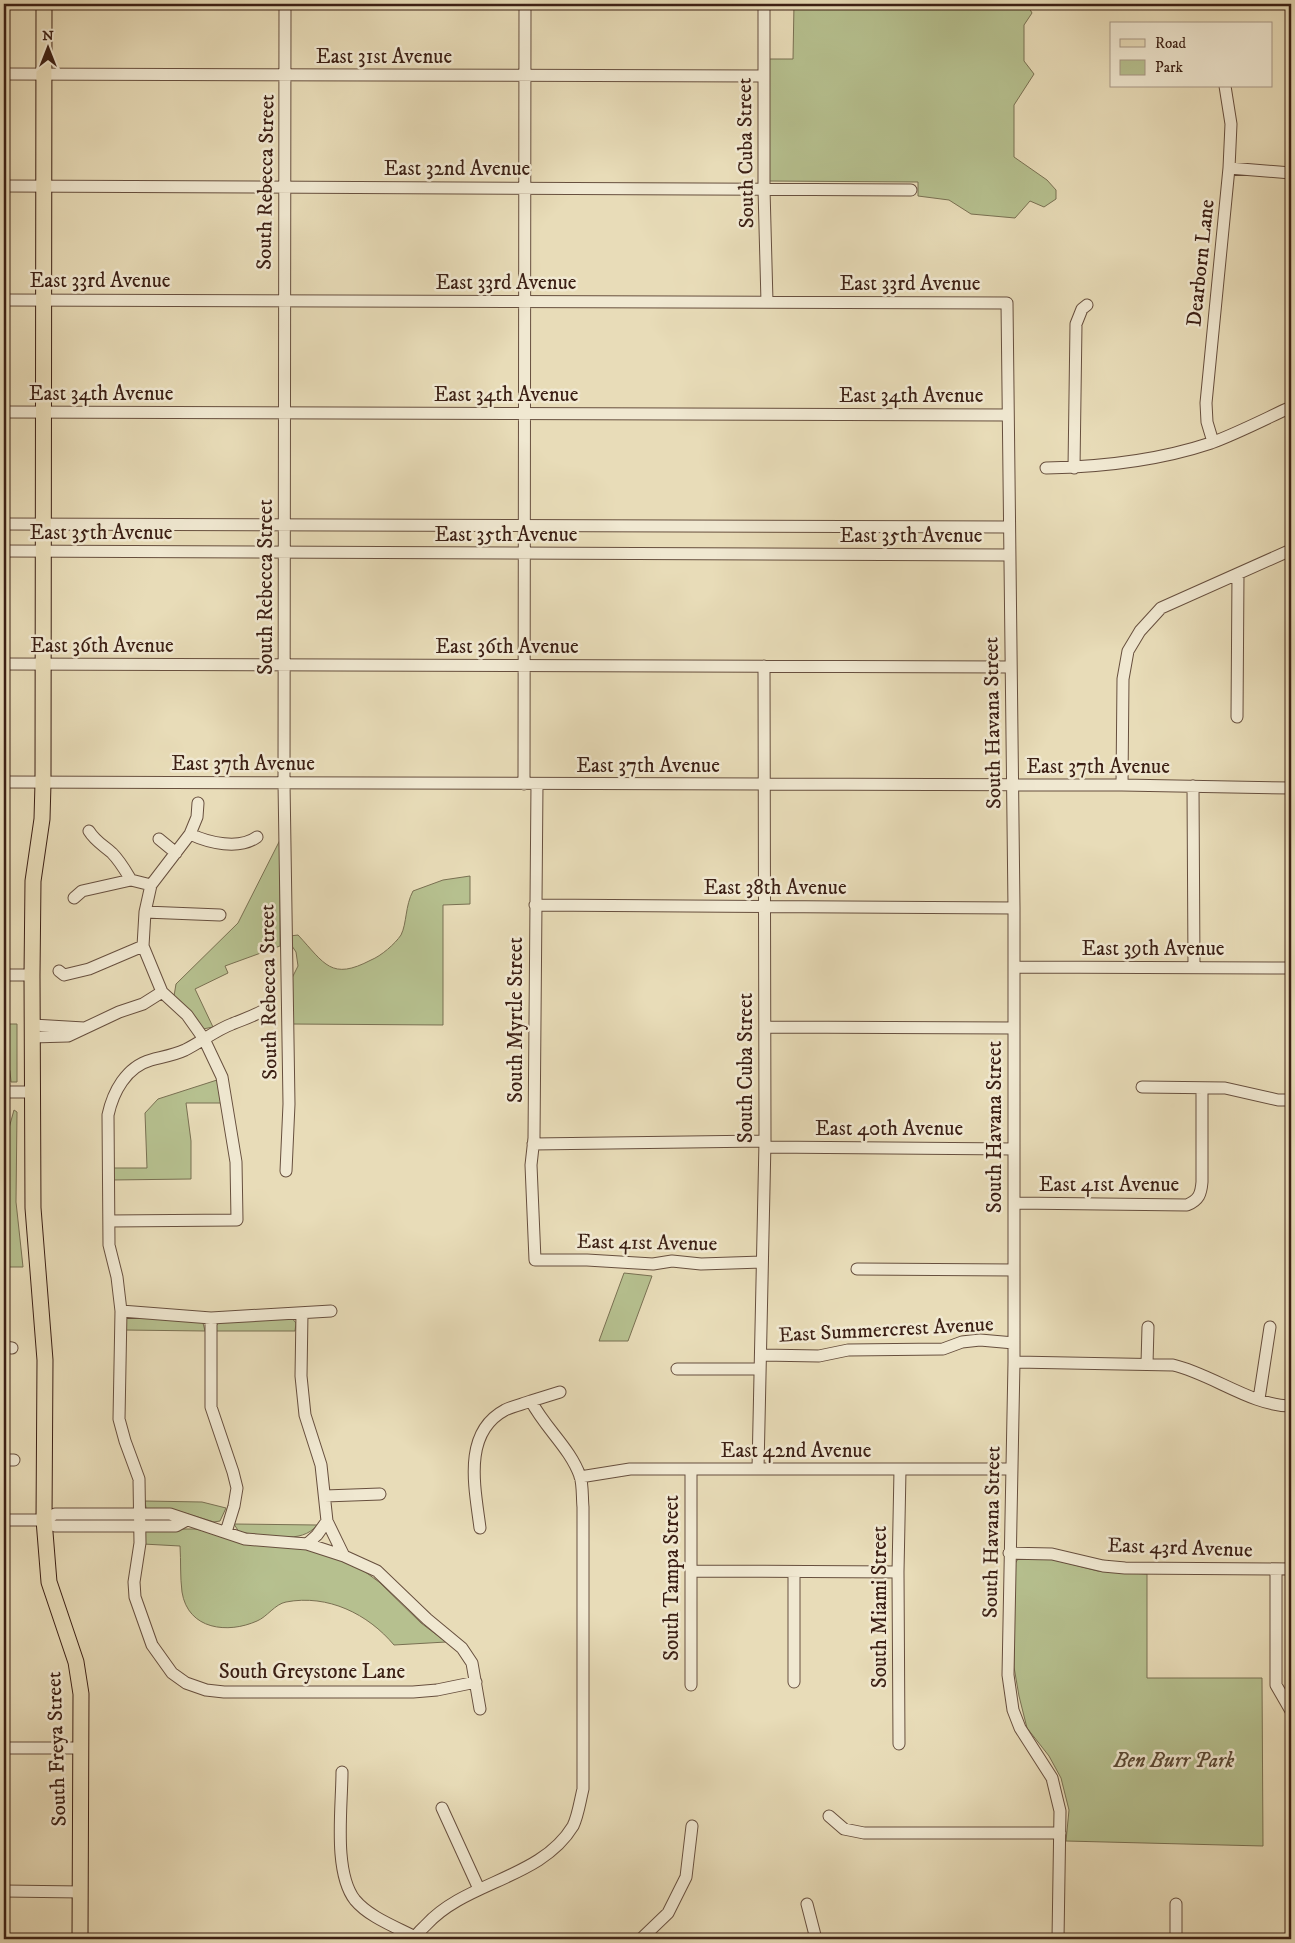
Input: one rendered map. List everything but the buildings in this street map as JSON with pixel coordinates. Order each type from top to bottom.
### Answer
[{"type":"main road","name":"South Freya Street","points":[[44,4],[43,782],[42,820],[33,881],[33,1208],[45,1360],[44,1520],[49,1582],[76,1662],[81,1694],[80,1939]]},
{"type":"street","name":"South Rebecca Street","points":[[285,4],[283,299],[285,526],[284,783],[289,1104],[286,1171]]},
{"type":"street","points":[[524,784],[525,4]]},
{"type":"street","name":"South Cuba Street","points":[[764,4],[764,189],[767,302]]},
{"type":"street","name":"East 31st Avenue","points":[[4,74],[763,76]]},
{"type":"street","name":"Dearborn Lane","points":[[1213,442],[1207,422],[1206,404],[1229,168],[1231,124],[1225,88]]},
{"type":"street","points":[[1229,168],[1284,174],[1291,173]]},
{"type":"street","name":"East 32nd Avenue","points":[[4,186],[910,190]]},
{"type":"street","name":"East 33rd Avenue","points":[[4,300],[283,299],[525,303],[1007,303]]},
{"type":"street","name":"South Havana Street","points":[[1007,303],[1008,555],[1011,667],[1013,673],[1014,908],[1014,1362],[1008,1675],[1010,1697],[1020,1728],[1052,1778],[1059,1804],[1058,1939]]},
{"type":"street","points":[[1074,468],[1076,324],[1082,309],[1087,305]]},
{"type":"street","points":[[1046,468],[1118,465],[1213,442],[1291,407]]},
{"type":"street","name":"East 34th Avenue","points":[[4,412],[1008,415]]},
{"type":"street","name":"East 35th Avenue","points":[[4,524],[1008,527]]},
{"type":"street","points":[[1122,785],[1124,679],[1128,651],[1140,631],[1161,608],[1291,550]]},
{"type":"street","name":"East 35th Avenue","points":[[4,552],[1008,555]]},
{"type":"street","points":[[1238,574],[1238,717]]},
{"type":"street","name":"East 36th Avenue","points":[[4,664],[1011,667]]},
{"type":"street","name":"South Cuba Street","points":[[758,1469],[765,1144],[764,666]]},
{"type":"street","name":"East 37th Avenue","points":[[4,782],[765,786],[1122,785],[1291,788]]},
{"type":"street","name":"South Myrtle Street","points":[[533,1256],[531,1166],[533,1144],[537,784]]},
{"type":"street","points":[[1194,786],[1194,967]]},
{"type":"street","points":[[109,1221],[237,1220],[236,1162],[222,1077],[204,1039],[187,1015],[162,992],[143,946],[145,912],[151,886],[190,834],[197,817],[198,803]]},
{"type":"street","points":[[190,834],[205,842],[241,843],[249,842],[257,837]]},
{"type":"street","points":[[89,839],[110,852],[131,880]]},
{"type":"street","points":[[159,839],[176,853]]},
{"type":"street","points":[[74,898],[82,891],[131,880],[151,886]]},
{"type":"street","name":"East 38th Avenue","points":[[535,905],[1014,908]]},
{"type":"street","points":[[145,912],[220,915]]},
{"type":"street","points":[[61,975],[88,969],[143,946]]},
{"type":"street","name":"East 39th Avenue","points":[[1014,967],[1291,968]]},
{"type":"street","points":[[4,975],[32,975]]},
{"type":"street","points":[[32,1031],[84,1028],[142,1004],[162,992]]},
{"type":"street","name":"South Greystone Lane","points":[[264,1010],[183,1051],[149,1061],[140,1066],[120,1083],[112,1096],[108,1115],[109,1245],[117,1277],[121,1311],[119,1419],[139,1479],[140,1543],[134,1582],[135,1597],[152,1646],[160,1660],[172,1673],[186,1683],[206,1690],[224,1692],[413,1692],[437,1690],[476,1682]]},
{"type":"street","points":[[765,1027],[1014,1028]]},
{"type":"street","points":[[1142,1087],[1225,1088],[1278,1100],[1291,1100]]},
{"type":"street","name":"East 41st Avenue","points":[[1014,1204],[1188,1205],[1195,1202],[1201,1195],[1202,1182],[1202,1088]]},
{"type":"street","points":[[4,1092],[33,1095]]},
{"type":"street","points":[[4,1098],[33,1095]]},
{"type":"street","name":"East 40th Avenue","points":[[533,1144],[765,1144],[1014,1149]]},
{"type":"street","name":"East 41st Avenue","points":[[533,1256],[535,1260],[542,1262],[587,1260],[653,1264],[672,1261],[701,1264],[762,1262]]},
{"type":"street","points":[[856,1270],[1014,1270]]},
{"type":"street","points":[[121,1311],[211,1318],[331,1311]]},
{"type":"street","points":[[302,1313],[302,1396],[305,1415],[320,1465],[327,1521],[344,1556]]},
{"type":"street","points":[[211,1318],[211,1407],[233,1472],[236,1488],[234,1506],[226,1532]]},
{"type":"street","points":[[1147,1364],[1148,1327]]},
{"type":"street","points":[[1259,1399],[1270,1327]]},
{"type":"street","name":"East Summercrest Avenue","points":[[761,1355],[819,1356],[848,1350],[944,1349],[962,1342],[980,1340],[1014,1342]]},
{"type":"street","points":[[1014,1362],[1173,1365],[1192,1369],[1259,1399],[1291,1406]]},
{"type":"street","points":[[678,1369],[759,1369]]},
{"type":"street","points":[[480,1528],[474,1459],[480,1436],[492,1421],[505,1410],[560,1392]]},
{"type":"street","points":[[342,1772],[343,1876],[356,1901],[377,1917],[414,1938],[436,1913],[457,1899],[533,1862],[560,1843],[574,1825],[582,1790],[584,1507],[580,1477],[569,1452],[541,1420],[531,1401]]},
{"type":"street","name":"East 42nd Avenue","points":[[580,1477],[630,1469],[1012,1469]]},
{"type":"street","name":"South Tampa Street","points":[[691,1470],[691,1685]]},
{"type":"street","name":"South Miami Street","points":[[899,1744],[898,1572],[900,1470]]},
{"type":"street","points":[[325,1496],[380,1494]]},
{"type":"street","points":[[4,1520],[44,1520],[55,1514],[140,1521],[170,1514],[245,1539],[307,1544],[344,1556],[377,1571],[427,1619],[462,1648],[472,1663],[480,1709]]},
{"type":"street","points":[[307,1544],[318,1535],[327,1521]]},
{"type":"street","name":"East 43rd Avenue","points":[[1009,1553],[1052,1554],[1103,1566],[1125,1568],[1291,1569]]},
{"type":"street","points":[[1276,1569],[1276,1685],[1291,1711]]},
{"type":"street","points":[[691,1571],[898,1572]]},
{"type":"street","points":[[794,1572],[794,1682]]},
{"type":"street","points":[[4,1748],[82,1748]]},
{"type":"street","points":[[442,1808],[479,1889]]},
{"type":"street","points":[[829,1816],[844,1829],[864,1833],[1060,1833]]},
{"type":"street","points":[[641,1939],[668,1913],[686,1877],[692,1826]]},
{"type":"street","points":[[4,1891],[81,1892]]},
{"type":"street","points":[[807,1904],[816,1939]]},
{"type":"street","points":[[1176,1904],[1176,1939]]},
{"type":"green space","points":[[794,4],[1027,4],[1032,13],[1024,25],[1024,61],[1034,74],[1014,105],[1014,157],[1047,180],[1056,190],[1056,199],[1044,207],[1030,201],[1015,218],[971,214],[949,200],[918,196],[918,182],[769,181],[768,59],[793,59]]},
{"type":"green space","points":[[280,840],[280,946],[225,966],[228,973],[195,989],[213,1027],[203,1029],[174,996],[176,984],[238,923]]},
{"type":"green space","points":[[470,876],[470,904],[443,905],[443,1025],[292,1024],[291,980],[298,966],[296,952],[290,943],[290,936],[298,935],[322,961],[330,966],[337,969],[347,969],[357,966],[383,953],[401,935],[413,891],[443,880]]},
{"type":"green space","points":[[4,1024],[17,1024],[17,1082],[11,1082],[10,1071],[4,1056]]},
{"type":"green space","points":[[217,1080],[222,1103],[186,1103],[191,1141],[191,1179],[112,1180],[112,1168],[147,1168],[145,1113],[158,1099]]},
{"type":"green space","points":[[14,1110],[17,1112],[16,1202],[23,1267],[4,1267],[4,1146]]},
{"type":"green space","points":[[624,1273],[652,1276],[628,1341],[599,1341]]},
{"type":"green space","points":[[130,1316],[198,1321],[203,1323],[205,1331],[124,1330],[126,1318]]},
{"type":"green space","points":[[291,1317],[296,1323],[295,1331],[215,1331],[215,1327],[220,1322]]},
{"type":"green space","points":[[145,1501],[202,1502],[226,1508],[220,1521],[214,1522],[172,1509],[149,1510],[146,1508]]},
{"type":"green space","points":[[234,1524],[317,1525],[303,1535],[273,1537],[239,1532]]},
{"type":"green space","points":[[150,1529],[195,1529],[302,1548],[344,1561],[364,1571],[379,1582],[421,1623],[446,1642],[394,1645],[372,1624],[359,1616],[332,1604],[317,1601],[302,1600],[282,1603],[261,1619],[246,1625],[222,1628],[211,1626],[192,1614],[186,1605],[181,1586],[180,1546],[143,1544],[145,1532]]},
{"type":"green space","name":"Ben Burr Park","points":[[1018,1559],[1051,1559],[1098,1571],[1147,1574],[1147,1678],[1262,1678],[1263,1846],[1066,1841],[1069,1810],[1061,1778],[1049,1756],[1027,1728],[1014,1667],[1014,1565]]}]
